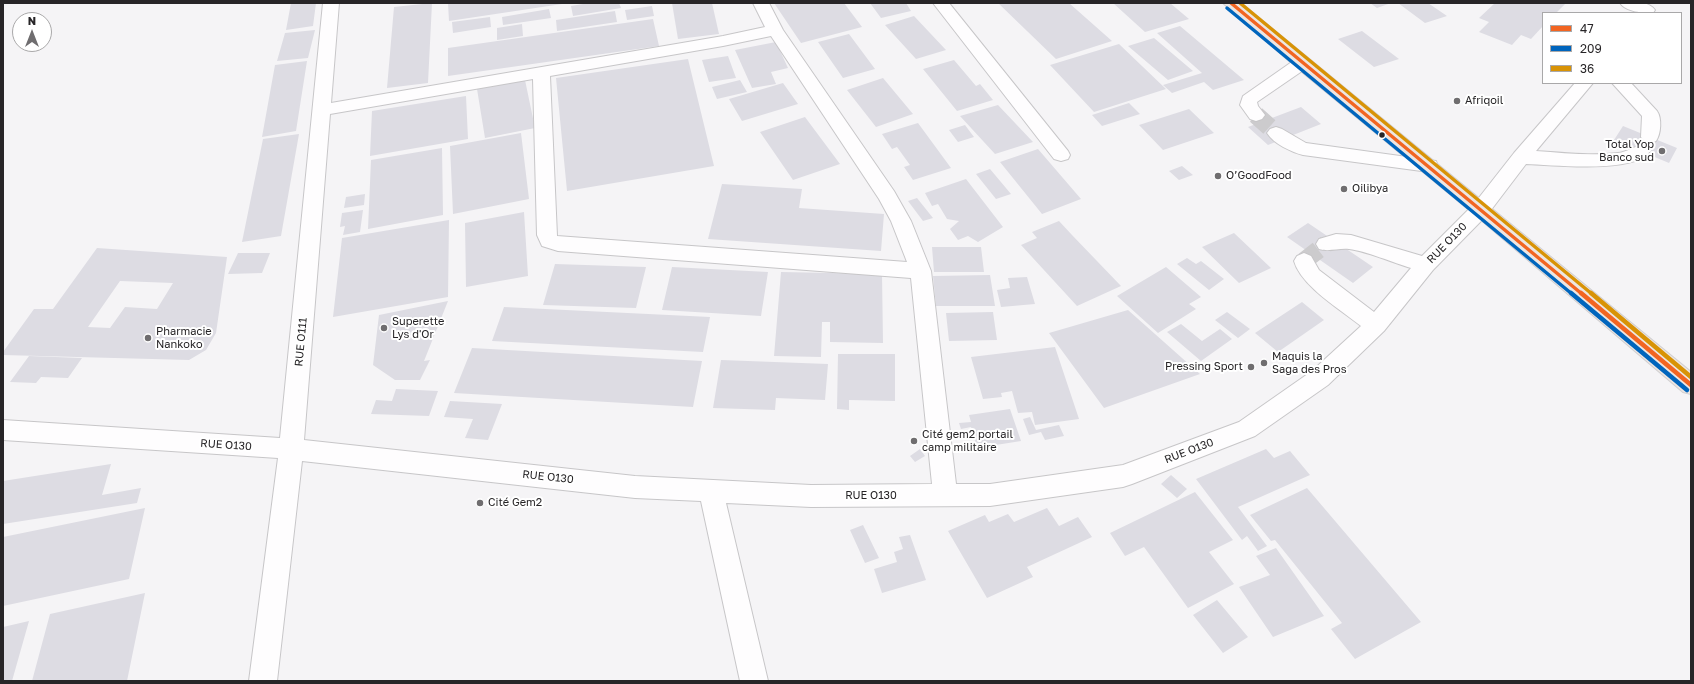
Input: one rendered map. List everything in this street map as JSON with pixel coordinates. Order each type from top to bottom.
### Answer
[{"type":"main road","points":[[1231,3],[1481,209],[1691,385]]},
{"type":"street","name":"RUE O111","points":[[263,681],[291,449],[331,3]]},
{"type":"street","points":[[760,3],[775,30],[887,196],[901,221],[921,272],[945,495]]},
{"type":"street","points":[[940,3],[1061,155]]},
{"type":"street","points":[[1628,3],[1648,9]]},
{"type":"street","points":[[322,110],[775,30]]},
{"type":"street","points":[[1256,115],[1248,104],[1249,100],[1302,63]]},
{"type":"street","points":[[541,72],[547,236],[549,241],[558,244],[921,272]]},
{"type":"street","name":"RUE O130","points":[[3,430],[291,449],[635,487],[811,496],[990,495],[1123,476],[1247,429],[1320,378],[1376,325],[1426,265],[1481,209],[1583,84]]},
{"type":"street","points":[[1522,157],[1587,160],[1622,159],[1646,144],[1651,115],[1623,84]]},
{"type":"street","points":[[1276,133],[1294,146],[1303,149],[1429,166]]},
{"type":"street","points":[[1326,244],[1336,241],[1351,242],[1426,265]]},
{"type":"street","points":[[1304,261],[1306,268],[1312,276],[1376,325]]},
{"type":"street","points":[[710,491],[754,681]]},
{"type":"building","points":[[291,3],[316,3],[313,26],[286,30]]},
{"type":"building","points":[[432,3],[428,83],[387,88],[394,7]]},
{"type":"building","points":[[448,3],[562,3],[562,4],[449,21]]},
{"type":"building","points":[[589,3],[619,3],[621,8],[573,16],[571,6]]},
{"type":"building","points":[[672,3],[712,3],[719,34],[678,39]]},
{"type":"building","points":[[774,3],[844,3],[862,27],[801,43]]},
{"type":"building","points":[[870,3],[906,3],[911,11],[881,18]]},
{"type":"building","points":[[998,3],[1069,3],[1112,41],[1056,59]]},
{"type":"building","points":[[1113,3],[1170,3],[1189,19],[1145,32]]},
{"type":"building","points":[[1370,3],[1391,3],[1377,8]]},
{"type":"building","points":[[1398,3],[1428,3],[1447,16],[1425,23]]},
{"type":"building","points":[[1495,3],[1566,3],[1557,12],[1542,12],[1542,27],[1531,39],[1521,35],[1512,45],[1479,32],[1489,22],[1479,18]]},
{"type":"building","points":[[652,6],[654,16],[627,20],[625,10]]},
{"type":"building","points":[[549,9],[551,18],[503,25],[502,17]]},
{"type":"building","points":[[615,11],[617,22],[557,31],[556,20]]},
{"type":"building","points":[[914,16],[946,50],[916,59],[885,25]]},
{"type":"building","points":[[490,17],[491,27],[453,33],[452,22]]},
{"type":"building","points":[[653,19],[659,46],[448,76],[448,48]]},
{"type":"building","points":[[522,24],[523,36],[497,40],[497,28]]},
{"type":"building","points":[[1180,26],[1244,80],[1213,90],[1204,82],[1172,93],[1163,85],[1202,73],[1157,33]]},
{"type":"building","points":[[315,30],[308,58],[277,61],[285,33]]},
{"type":"building","points":[[1362,31],[1399,59],[1374,67],[1338,39]]},
{"type":"building","points":[[849,34],[875,69],[843,78],[818,42]]},
{"type":"building","points":[[1154,38],[1193,71],[1168,80],[1128,46]]},
{"type":"building","points":[[776,42],[788,68],[771,72],[776,84],[752,88],[735,50]]},
{"type":"building","points":[[1119,44],[1166,89],[1094,112],[1050,65]]},
{"type":"building","points":[[728,56],[736,78],[709,82],[702,60]]},
{"type":"building","points":[[688,59],[714,166],[567,191],[556,78]]},
{"type":"building","points":[[954,60],[976,86],[980,84],[993,100],[957,111],[923,69]]},
{"type":"building","points":[[307,61],[296,131],[262,137],[275,65]]},
{"type":"building","points":[[883,78],[913,114],[876,127],[847,90]]},
{"type":"building","points":[[525,80],[535,128],[485,138],[477,89]]},
{"type":"building","points":[[740,80],[747,92],[717,99],[712,87]]},
{"type":"building","points":[[783,83],[798,104],[742,121],[729,99]]},
{"type":"building","points":[[466,96],[468,139],[370,156],[372,111]]},
{"type":"building","points":[[1129,103],[1140,114],[1102,126],[1092,115]]},
{"type":"building","points":[[998,105],[1033,142],[995,154],[960,116]]},
{"type":"building","points":[[1301,107],[1321,124],[1268,145],[1248,127]]},
{"type":"building","points":[[1189,109],[1214,133],[1163,150],[1139,125]]},
{"type":"building","points":[[805,117],[840,164],[793,180],[760,132]]},
{"type":"building","points":[[918,123],[951,168],[913,180],[904,167],[910,165],[897,147],[892,149],[882,134]]},
{"type":"building","points":[[965,125],[974,137],[958,142],[949,130]]},
{"type":"building","points":[[1623,126],[1677,148],[1669,163],[1614,140]]},
{"type":"building","points":[[521,133],[529,199],[453,214],[450,146]]},
{"type":"building","points":[[299,134],[281,236],[242,242],[263,139]]},
{"type":"building","points":[[442,148],[443,215],[368,229],[371,160]]},
{"type":"building","points":[[1038,149],[1081,199],[1042,214],[1000,162]]},
{"type":"building","points":[[1182,166],[1193,175],[1179,180],[1169,171]]},
{"type":"building","points":[[990,169],[1011,194],[996,199],[976,174]]},
{"type":"building","points":[[966,179],[1003,227],[978,242],[968,236],[958,240],[950,229],[959,221],[947,219],[938,204],[932,206],[925,193]]},
{"type":"building","points":[[722,184],[802,189],[799,208],[884,214],[881,251],[708,239]]},
{"type":"building","points":[[365,194],[364,205],[344,208],[346,197]]},
{"type":"building","points":[[917,198],[933,218],[923,221],[908,201]]},
{"type":"building","points":[[363,210],[360,232],[343,235],[345,226],[340,227],[342,213]]},
{"type":"building","points":[[524,212],[528,276],[466,287],[465,223]]},
{"type":"building","points":[[449,220],[448,297],[333,317],[342,238]]},
{"type":"building","points":[[1059,221],[1121,286],[1077,306],[1021,245],[1037,238],[1032,232]]},
{"type":"building","points":[[1308,223],[1373,267],[1353,283],[1287,237]]},
{"type":"building","points":[[1234,233],[1271,268],[1239,283],[1202,247]]},
{"type":"building","points":[[932,247],[981,247],[984,272],[934,272]]},
{"type":"building","points":[[97,248],[227,257],[216,333],[206,350],[189,360],[3,355],[3,352],[34,309],[53,309]],"holes":[[[120,281],[173,283],[157,309],[125,307],[110,328],[88,327]]]},
{"type":"building","points":[[238,253],[270,253],[262,273],[228,274]]},
{"type":"building","points":[[1187,258],[1196,264],[1201,261],[1224,279],[1209,290],[1177,264]]},
{"type":"building","points":[[555,264],[646,267],[636,308],[543,305]]},
{"type":"building","points":[[672,267],[768,272],[761,316],[662,310]]},
{"type":"building","points":[[1166,267],[1201,297],[1189,304],[1196,309],[1158,333],[1117,296]]},
{"type":"building","points":[[781,272],[882,274],[883,343],[830,342],[830,322],[822,322],[821,357],[774,356]]},
{"type":"building","points":[[990,275],[995,306],[936,306],[933,276]]},
{"type":"building","points":[[1027,277],[1035,304],[1001,307],[997,290],[1010,288],[1008,278]]},
{"type":"building","points":[[448,301],[424,361],[430,360],[420,380],[395,380],[373,365],[379,315]]},
{"type":"building","points":[[1302,302],[1324,320],[1278,352],[1255,333]]},
{"type":"building","points":[[504,307],[710,317],[703,352],[492,341]]},
{"type":"building","points":[[1128,310],[1200,374],[1104,408],[1049,333]]},
{"type":"building","points":[[993,312],[997,340],[949,341],[946,313]]},
{"type":"building","points":[[1227,312],[1250,329],[1238,338],[1215,320]]},
{"type":"building","points":[[1181,324],[1202,341],[1220,329],[1232,339],[1201,361],[1167,332]]},
{"type":"building","points":[[1055,347],[1079,419],[1035,425],[1032,412],[1018,413],[1012,391],[1001,393],[1002,397],[983,399],[971,357]]},
{"type":"building","points":[[472,348],[702,361],[693,407],[454,393]]},
{"type":"building","points":[[838,354],[895,354],[895,401],[849,400],[849,410],[837,409]]},
{"type":"building","points":[[29,356],[82,358],[68,378],[41,377],[36,383],[10,382]]},
{"type":"building","points":[[721,360],[828,364],[825,400],[776,398],[775,410],[713,408]]},
{"type":"building","points":[[396,389],[438,391],[429,416],[371,414],[376,400],[392,401]]},
{"type":"building","points":[[450,401],[502,404],[488,440],[465,438],[473,419],[444,417]]},
{"type":"building","points":[[1010,409],[1021,441],[977,448],[971,427],[961,429],[959,423],[971,422],[969,415]]},
{"type":"building","points":[[1030,417],[1036,430],[1059,425],[1064,436],[1045,440],[1041,432],[1029,435],[1023,419]]},
{"type":"building","points":[[920,449],[925,456],[915,462],[910,456]]},
{"type":"building","points":[[1266,449],[1274,458],[1290,451],[1310,475],[1238,507],[1267,546],[1258,551],[1247,536],[1242,540],[1196,479]]},
{"type":"building","points":[[111,464],[102,495],[141,488],[137,503],[3,524],[3,481]]},
{"type":"building","points":[[1171,475],[1187,489],[1177,498],[1161,484]]},
{"type":"building","points":[[1307,488],[1421,622],[1355,659],[1331,629],[1342,623],[1275,540],[1271,541],[1250,515]]},
{"type":"building","points":[[1195,492],[1233,540],[1209,552],[1234,584],[1188,608],[1144,547],[1125,556],[1110,533]]},
{"type":"building","points":[[145,508],[129,579],[3,606],[3,537]]},
{"type":"building","points":[[1047,508],[1059,526],[1078,517],[1092,537],[1027,567],[1033,577],[987,598],[948,531],[985,515],[989,522],[1008,514],[1014,522]]},
{"type":"building","points":[[863,525],[879,558],[865,563],[850,530]]},
{"type":"building","points":[[910,535],[926,580],[882,593],[874,569],[897,562],[894,552],[903,549],[899,537]]},
{"type":"building","points":[[1276,548],[1324,616],[1273,637],[1239,587],[1270,575],[1256,556]]},
{"type":"building","points":[[145,593],[127,681],[32,681],[50,614]]},
{"type":"building","points":[[1217,600],[1248,637],[1223,653],[1193,615]]},
{"type":"building","points":[[29,621],[12,681],[3,681],[3,627]]},
{"type":"tunnel","points":[[1256,115],[1276,133]]},
{"type":"tunnel","points":[[1304,261],[1326,244]]},
{"type":"transit line","name":"47","points":[[1231,3],[1481,209],[1691,385]]},
{"type":"transit line","name":"36","points":[[1240,3],[1485,204],[1691,377]]},
{"type":"transit line","name":"209","points":[[1227,8],[1477,214],[1687,390]]},
{"type":"place","name":"Afriqoil","points":[[1457,101]]},
{"type":"place","name":"Total Yop Banco sud","points":[[1662,151]]},
{"type":"place","name":"O’GoodFood","points":[[1218,176]]},
{"type":"place","name":"Oilibya","points":[[1344,189]]},
{"type":"place","name":"Superette Lys d'Or","points":[[384,328]]},
{"type":"place","name":"Pharmacie Nankoko","points":[[148,338]]},
{"type":"place","name":"Maquis la Saga des Pros","points":[[1264,363]]},
{"type":"place","name":"Pressing Sport","points":[[1251,367]]},
{"type":"place","name":"Cité gem2 portail camp militaire","points":[[914,441]]},
{"type":"place","name":"Cité Gem2","points":[[480,503]]}]
